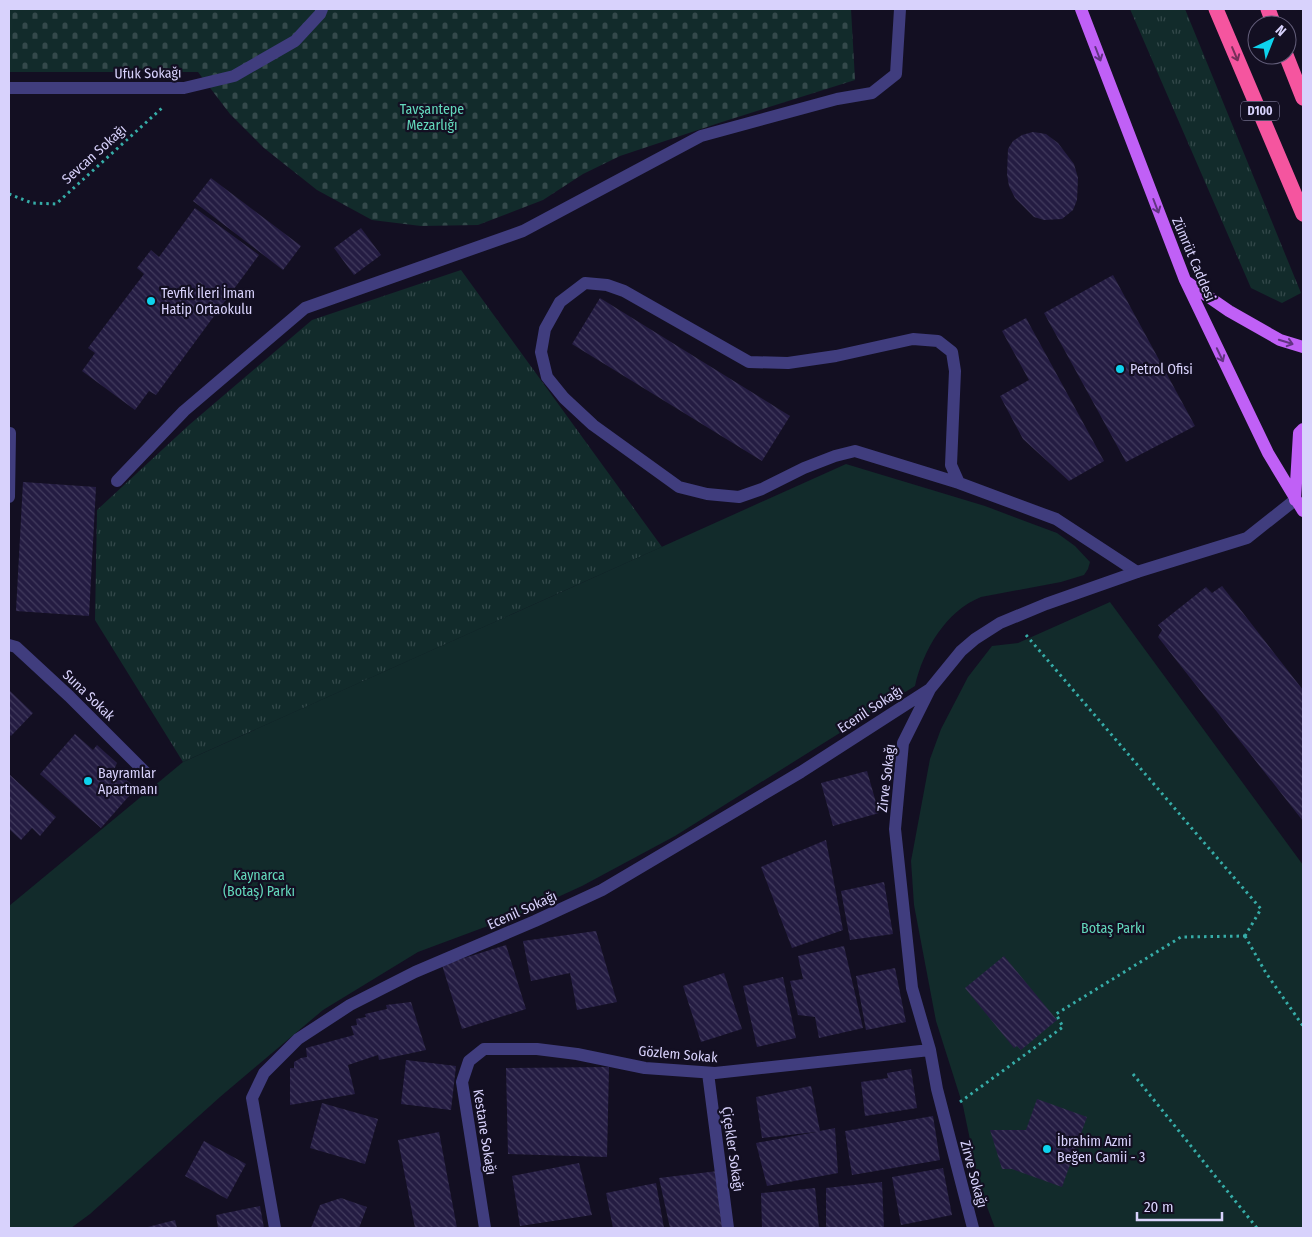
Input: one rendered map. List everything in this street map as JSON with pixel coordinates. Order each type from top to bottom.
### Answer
[{"type":"highway","name":"D100","points":[[1216,9],[1303,214]]},
{"type":"highway","points":[[1290,65],[1303,98]]},
{"type":"main road","name":"Zümrüt Caddesi","points":[[1080,9],[1185,280],[1268,453],[1303,511]]},
{"type":"main road","points":[[1185,280],[1228,311],[1280,340],[1303,347]]},
{"type":"main road","points":[[1295,500],[1300,433],[1303,429]]},
{"type":"street","name":"Ufuk Sokağı","points":[[9,88],[184,88],[234,76],[294,41],[320,14],[322,9]]},
{"type":"street","points":[[117,481],[184,411],[305,308],[523,232],[701,136],[837,99],[872,93],[896,74],[900,9]]},
{"type":"street","points":[[959,483],[951,465],[955,371],[952,352],[938,341],[913,339],[836,356],[788,363],[749,362],[624,291],[607,285],[585,283],[560,302],[545,329],[540,352],[546,378],[593,425],[679,486],[707,494],[739,497],[762,489],[804,468],[835,456],[855,451],[959,483],[1056,519],[1137,572]]},
{"type":"street","points":[[9,497],[10,434]]},
{"type":"street","name":"Zirve Sokağı","points":[[973,1228],[930,1050],[912,988],[895,829],[903,743],[930,688],[961,651],[975,639],[1000,623],[1046,604],[1137,572],[1247,538],[1295,500]]},
{"type":"street","name":"Suna Sokak","points":[[9,645],[16,647],[69,696],[145,772]]},
{"type":"street","name":"Ecenil Sokağı","points":[[275,1228],[252,1098],[264,1073],[298,1039],[350,1005],[415,972],[535,922],[602,890],[801,772],[930,688]]},
{"type":"street","name":"Gözlem Sokak","points":[[484,1049],[537,1049],[577,1054],[645,1068],[708,1073],[930,1050]]},
{"type":"street","name":"Kestane Sokağı","points":[[484,1049],[469,1061],[462,1082],[485,1228]]},
{"type":"street","name":"Çiçekler Sokağı","points":[[708,1073],[728,1228]]},
{"type":"path","name":"Sevcan Sokağı","points":[[9,194],[32,202],[56,204],[184,88]]},
{"type":"path","points":[[1011,619],[1261,909],[1245,936]]},
{"type":"path","points":[[1245,936],[1266,974],[1303,1026]]},
{"type":"path","points":[[944,1114],[1062,1027],[1056,1014],[1181,937],[1245,936]]},
{"type":"path","points":[[1133,1074],[1257,1228]]},
{"type":"green space","name":"Tavşantepe Mezarlığı","points":[[9,9],[851,9],[855,80],[620,156],[583,174],[543,200],[478,225],[421,226],[372,220],[317,190],[264,148],[230,114],[198,72],[9,72]]},
{"type":"green space","points":[[1130,9],[1185,9],[1301,293],[1282,303],[1251,288]]},
{"type":"green space","points":[[461,270],[662,547],[183,762],[95,620],[97,510],[189,425],[312,320]]},
{"type":"green space","name":"Kaynarca (Botaş) Parkı","points":[[846,464],[985,506],[1057,533],[1075,546],[1090,562],[1088,569],[1084,575],[1061,582],[981,597],[968,603],[938,633],[924,659],[915,686],[675,836],[582,886],[523,913],[418,952],[323,1010],[220,1097],[90,1214],[71,1228],[9,1228],[9,906],[183,762]]},
{"type":"green space","name":"Botaş Parkı","points":[[1110,602],[1303,865],[1303,1228],[995,1228],[980,1188],[963,1106],[936,1021],[914,905],[911,861],[930,759],[941,729],[968,677],[992,646],[1018,643]]},
{"type":"building","points":[[1033,132],[1046,134],[1058,143],[1074,164],[1078,178],[1077,200],[1073,210],[1062,219],[1044,220],[1034,217],[1015,198],[1009,186],[1007,174],[1008,149],[1013,141],[1022,135]]},
{"type":"building","points":[[211,178],[301,246],[283,270],[193,201]]},
{"type":"building","points":[[195,208],[259,255],[156,395],[149,391],[135,410],[82,371],[95,353],[88,348],[144,274],[137,268],[151,250],[159,257]]},
{"type":"building","points":[[361,228],[381,255],[354,275],[334,248]]},
{"type":"building","points":[[1113,275],[1195,426],[1126,462],[1044,313]]},
{"type":"building","points":[[600,298],[790,416],[762,461],[572,344]]},
{"type":"building","points":[[1026,318],[1104,461],[1069,481],[1023,439],[1000,396],[1029,380],[1002,331]]},
{"type":"building","points":[[23,482],[96,487],[89,616],[16,611]]},
{"type":"building","points":[[1222,586],[1303,690],[1303,821],[1158,637],[1162,630],[1158,625],[1206,587],[1212,593]]},
{"type":"building","points":[[9,690],[33,713],[11,736],[9,734]]},
{"type":"building","name":"Bayramlar Apartmanı","points":[[75,734],[93,750],[97,745],[117,763],[114,770],[136,788],[101,828],[40,774]]},
{"type":"building","points":[[867,771],[879,813],[833,826],[821,783]]},
{"type":"building","points":[[9,774],[56,817],[40,836],[32,828],[21,840],[9,829]]},
{"type":"building","points":[[826,840],[843,930],[792,948],[761,867]]},
{"type":"building","points":[[884,882],[893,934],[850,940],[841,891]]},
{"type":"building","points":[[596,931],[617,1002],[577,1010],[570,973],[531,981],[523,941]]},
{"type":"building","points":[[506,945],[526,1009],[462,1029],[442,965]]},
{"type":"building","points":[[844,946],[863,1028],[819,1038],[815,1017],[798,1015],[790,981],[803,979],[798,956]]},
{"type":"building","points":[[1004,956],[1057,1020],[1021,1050],[1017,1046],[1014,1048],[965,988]]},
{"type":"building","points":[[895,968],[906,1022],[866,1030],[856,976]]},
{"type":"building","points":[[724,973],[742,1029],[701,1042],[683,986]]},
{"type":"building","points":[[783,977],[796,1038],[757,1047],[743,986]]},
{"type":"building","points":[[411,1002],[426,1050],[379,1060],[378,1055],[348,1065],[355,1094],[290,1105],[290,1068],[294,1068],[294,1062],[307,1057],[306,1048],[354,1035],[351,1026],[357,1025],[356,1019],[366,1017],[365,1014],[387,1009],[386,1005]]},
{"type":"building","points":[[406,1060],[456,1066],[451,1110],[401,1104]]},
{"type":"building","points":[[609,1067],[607,1157],[508,1154],[506,1068]]},
{"type":"building","points":[[911,1069],[917,1108],[865,1116],[861,1082],[888,1078],[887,1073]]},
{"type":"building","points":[[811,1086],[820,1131],[835,1128],[838,1173],[767,1186],[756,1143],[816,1132],[762,1138],[756,1097]]},
{"type":"building","name":"İbrahim Azmi Beğen Camii - 3","points":[[1037,1099],[1087,1117],[1062,1187],[1012,1169],[1002,1169],[990,1130],[1026,1130]]},
{"type":"building","points":[[322,1103],[378,1119],[365,1164],[310,1148]]},
{"type":"building","points":[[933,1116],[940,1160],[852,1175],[845,1131]]},
{"type":"building","points":[[439,1132],[457,1228],[415,1228],[398,1140]]},
{"type":"building","points":[[204,1141],[246,1164],[227,1199],[185,1176]]},
{"type":"building","points":[[579,1163],[592,1215],[520,1226],[512,1176]]},
{"type":"building","points":[[943,1168],[952,1215],[901,1225],[892,1177]]},
{"type":"building","points":[[718,1171],[726,1228],[670,1228],[659,1178]]},
{"type":"building","points":[[882,1182],[884,1228],[826,1228],[826,1188]]},
{"type":"building","points":[[656,1183],[664,1228],[613,1228],[606,1193]]},
{"type":"building","points":[[815,1188],[819,1228],[762,1228],[761,1193]]},
{"type":"building","points":[[341,1198],[367,1207],[359,1228],[311,1228],[320,1205]]},
{"type":"building","points":[[260,1206],[264,1228],[218,1228],[216,1215]]},
{"type":"building","points":[[175,1220],[177,1228],[144,1228]]},
{"type":"place","name":"Tevfik İleri İmam Hatip Ortaokulu","points":[[151,301]]},
{"type":"place","name":"Petrol Ofisi","points":[[1120,369]]},
{"type":"place","name":"Bayramlar Apartmanı","points":[[88,781]]},
{"type":"place","name":"İbrahim Azmi Beğen Camii - 3","points":[[1047,1149]]}]
